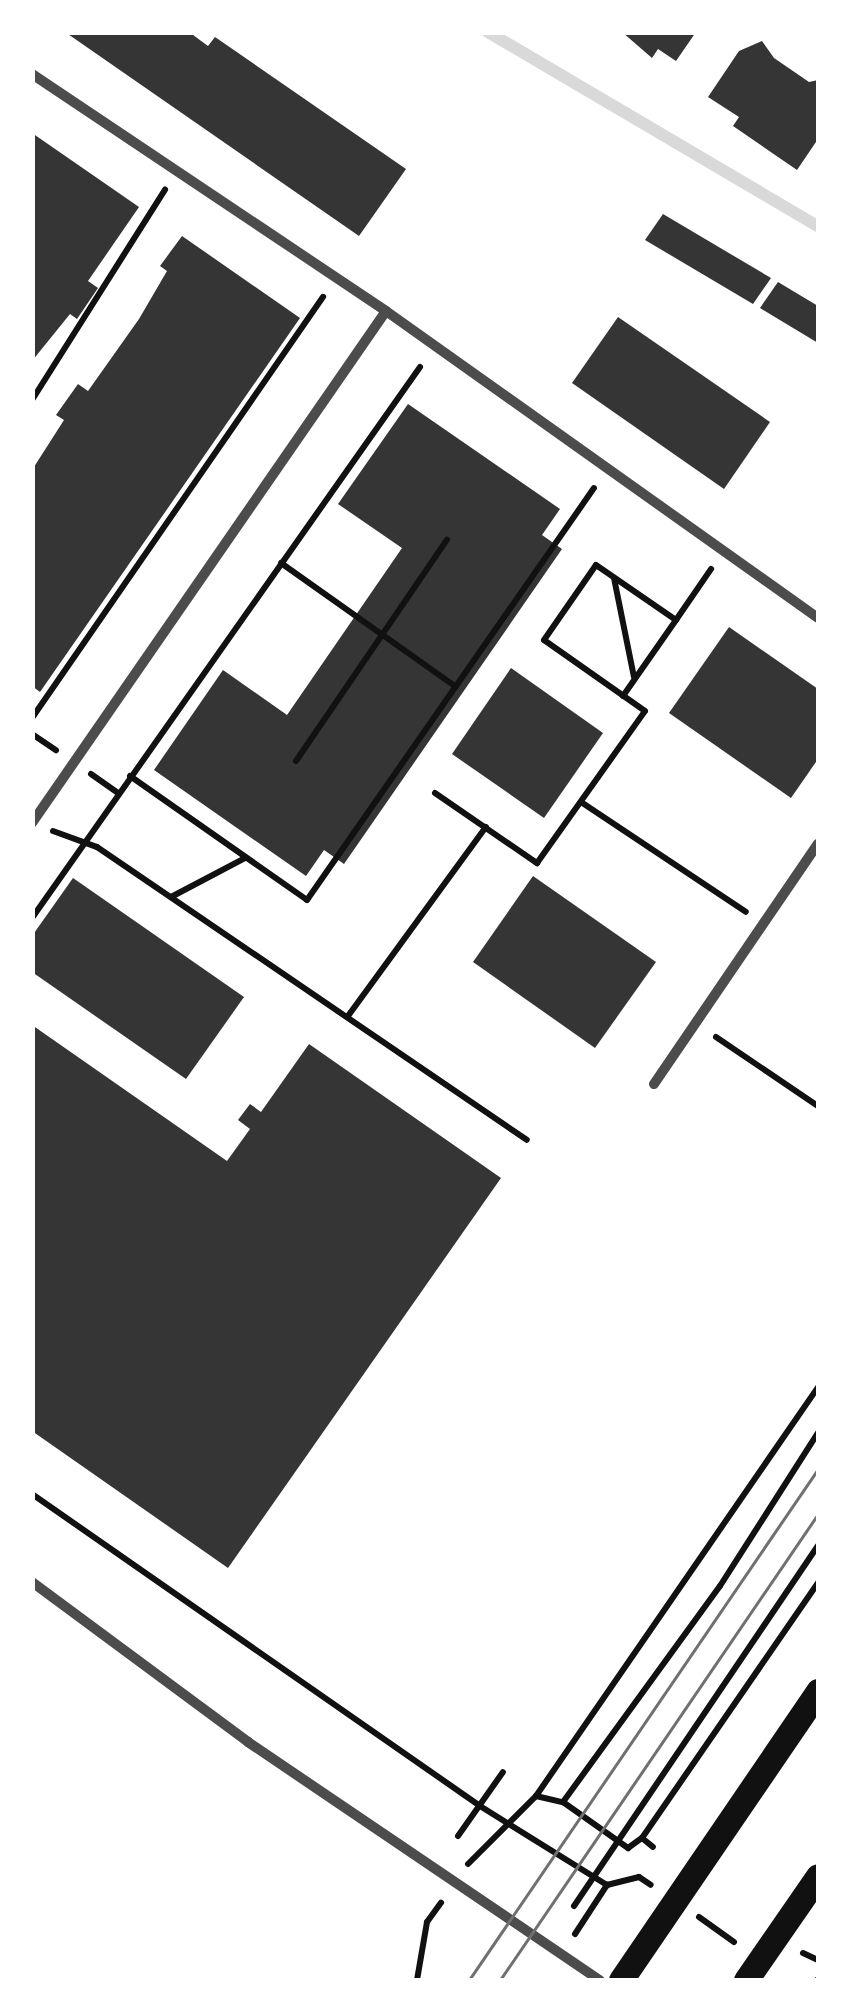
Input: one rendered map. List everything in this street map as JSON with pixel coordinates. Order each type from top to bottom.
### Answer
[{"type":"main road","points":[[621,1980],[818,1691]]},
{"type":"main road","points":[[746,1980],[818,1876]]},
{"type":"street","points":[[32,74],[386,311],[818,618]]},
{"type":"street","points":[[32,824],[386,311]]},
{"type":"street","points":[[654,1084],[818,844]]},
{"type":"street","points":[[32,1582],[248,1742],[600,1980]]},
{"type":"path","points":[[32,400],[176,174]]},
{"type":"path","points":[[32,718],[335,279]]},
{"type":"path","points":[[32,918],[435,346]]},
{"type":"path","points":[[130,776],[307,900],[608,468]]},
{"type":"path","points":[[296,761],[446,540]]},
{"type":"path","points":[[280,563],[456,688]]},
{"type":"path","points":[[435,792],[536,863],[645,712],[544,640],[596,565],[676,620]]},
{"type":"path","points":[[614,577],[634,677]]},
{"type":"path","points":[[624,696],[706,577]]},
{"type":"path","points":[[582,802],[764,924]]},
{"type":"path","points":[[32,824],[87,840],[527,1140]]},
{"type":"path","points":[[348,1016],[486,827]]},
{"type":"path","points":[[171,897],[246,858]]},
{"type":"path","points":[[695,1024],[818,1106]]},
{"type":"path","points":[[478,1850],[536,1796],[818,1386]]},
{"type":"path","points":[[562,1802],[720,1586],[818,1434]]},
{"type":"path","points":[[32,1494],[480,1806],[607,1886],[640,1876]]},
{"type":"path","points":[[574,1906],[818,1546]]},
{"type":"path","points":[[536,1796],[562,1802],[628,1848],[642,1838],[818,1583]]},
{"type":"path","points":[[458,1836],[503,1772]]},
{"type":"path","points":[[642,1838],[654,1847]]},
{"type":"path","points":[[417,1980],[427,1922]]},
{"type":"path","points":[[811,1956],[816,1947]]},
{"type":"building","points":[[65,32],[189,32],[208,46],[215,37],[406,169],[359,236]]},
{"type":"building","points":[[622,32],[696,32],[676,61],[658,49],[652,58]]},
{"type":"building","points":[[762,41],[774,58],[809,82],[818,80],[818,139],[797,170],[733,126],[739,117],[708,97],[739,51]]},
{"type":"building","points":[[32,133],[139,207],[88,281],[98,288],[77,319],[70,314],[32,361]]},
{"type":"building","points":[[663,214],[771,278],[753,304],[645,240]]},
{"type":"building","points":[[182,236],[300,318],[40,692],[32,686],[32,470],[64,420],[56,415],[78,384],[88,391],[139,319],[167,271],[160,266]]},
{"type":"building","points":[[778,282],[818,306],[818,343],[760,308]]},
{"type":"building","points":[[618,317],[770,422],[724,489],[572,383]]},
{"type":"building","points":[[408,404],[560,509],[542,535],[562,549],[344,864],[324,850],[306,876],[154,770],[223,670],[287,715],[402,548],[338,504]]},
{"type":"building","points":[[729,627],[818,689],[818,759],[791,798],[669,713]]},
{"type":"building","points":[[511,668],[603,733],[544,818],[452,754]]},
{"type":"building","points":[[533,876],[656,962],[595,1048],[473,962]]},
{"type":"building","points":[[73,878],[244,997],[186,1079],[32,972],[32,936]]},
{"type":"building","points":[[32,1025],[227,1161],[250,1129],[238,1120],[250,1104],[261,1112],[309,1044],[501,1178],[228,1568],[32,1431]]},
{"type":"waterway","points":[[488,32],[818,226]]},
{"type":"tram line","points":[[469,1980],[818,1469]]},
{"type":"tram line","points":[[500,1980],[818,1514]]}]
